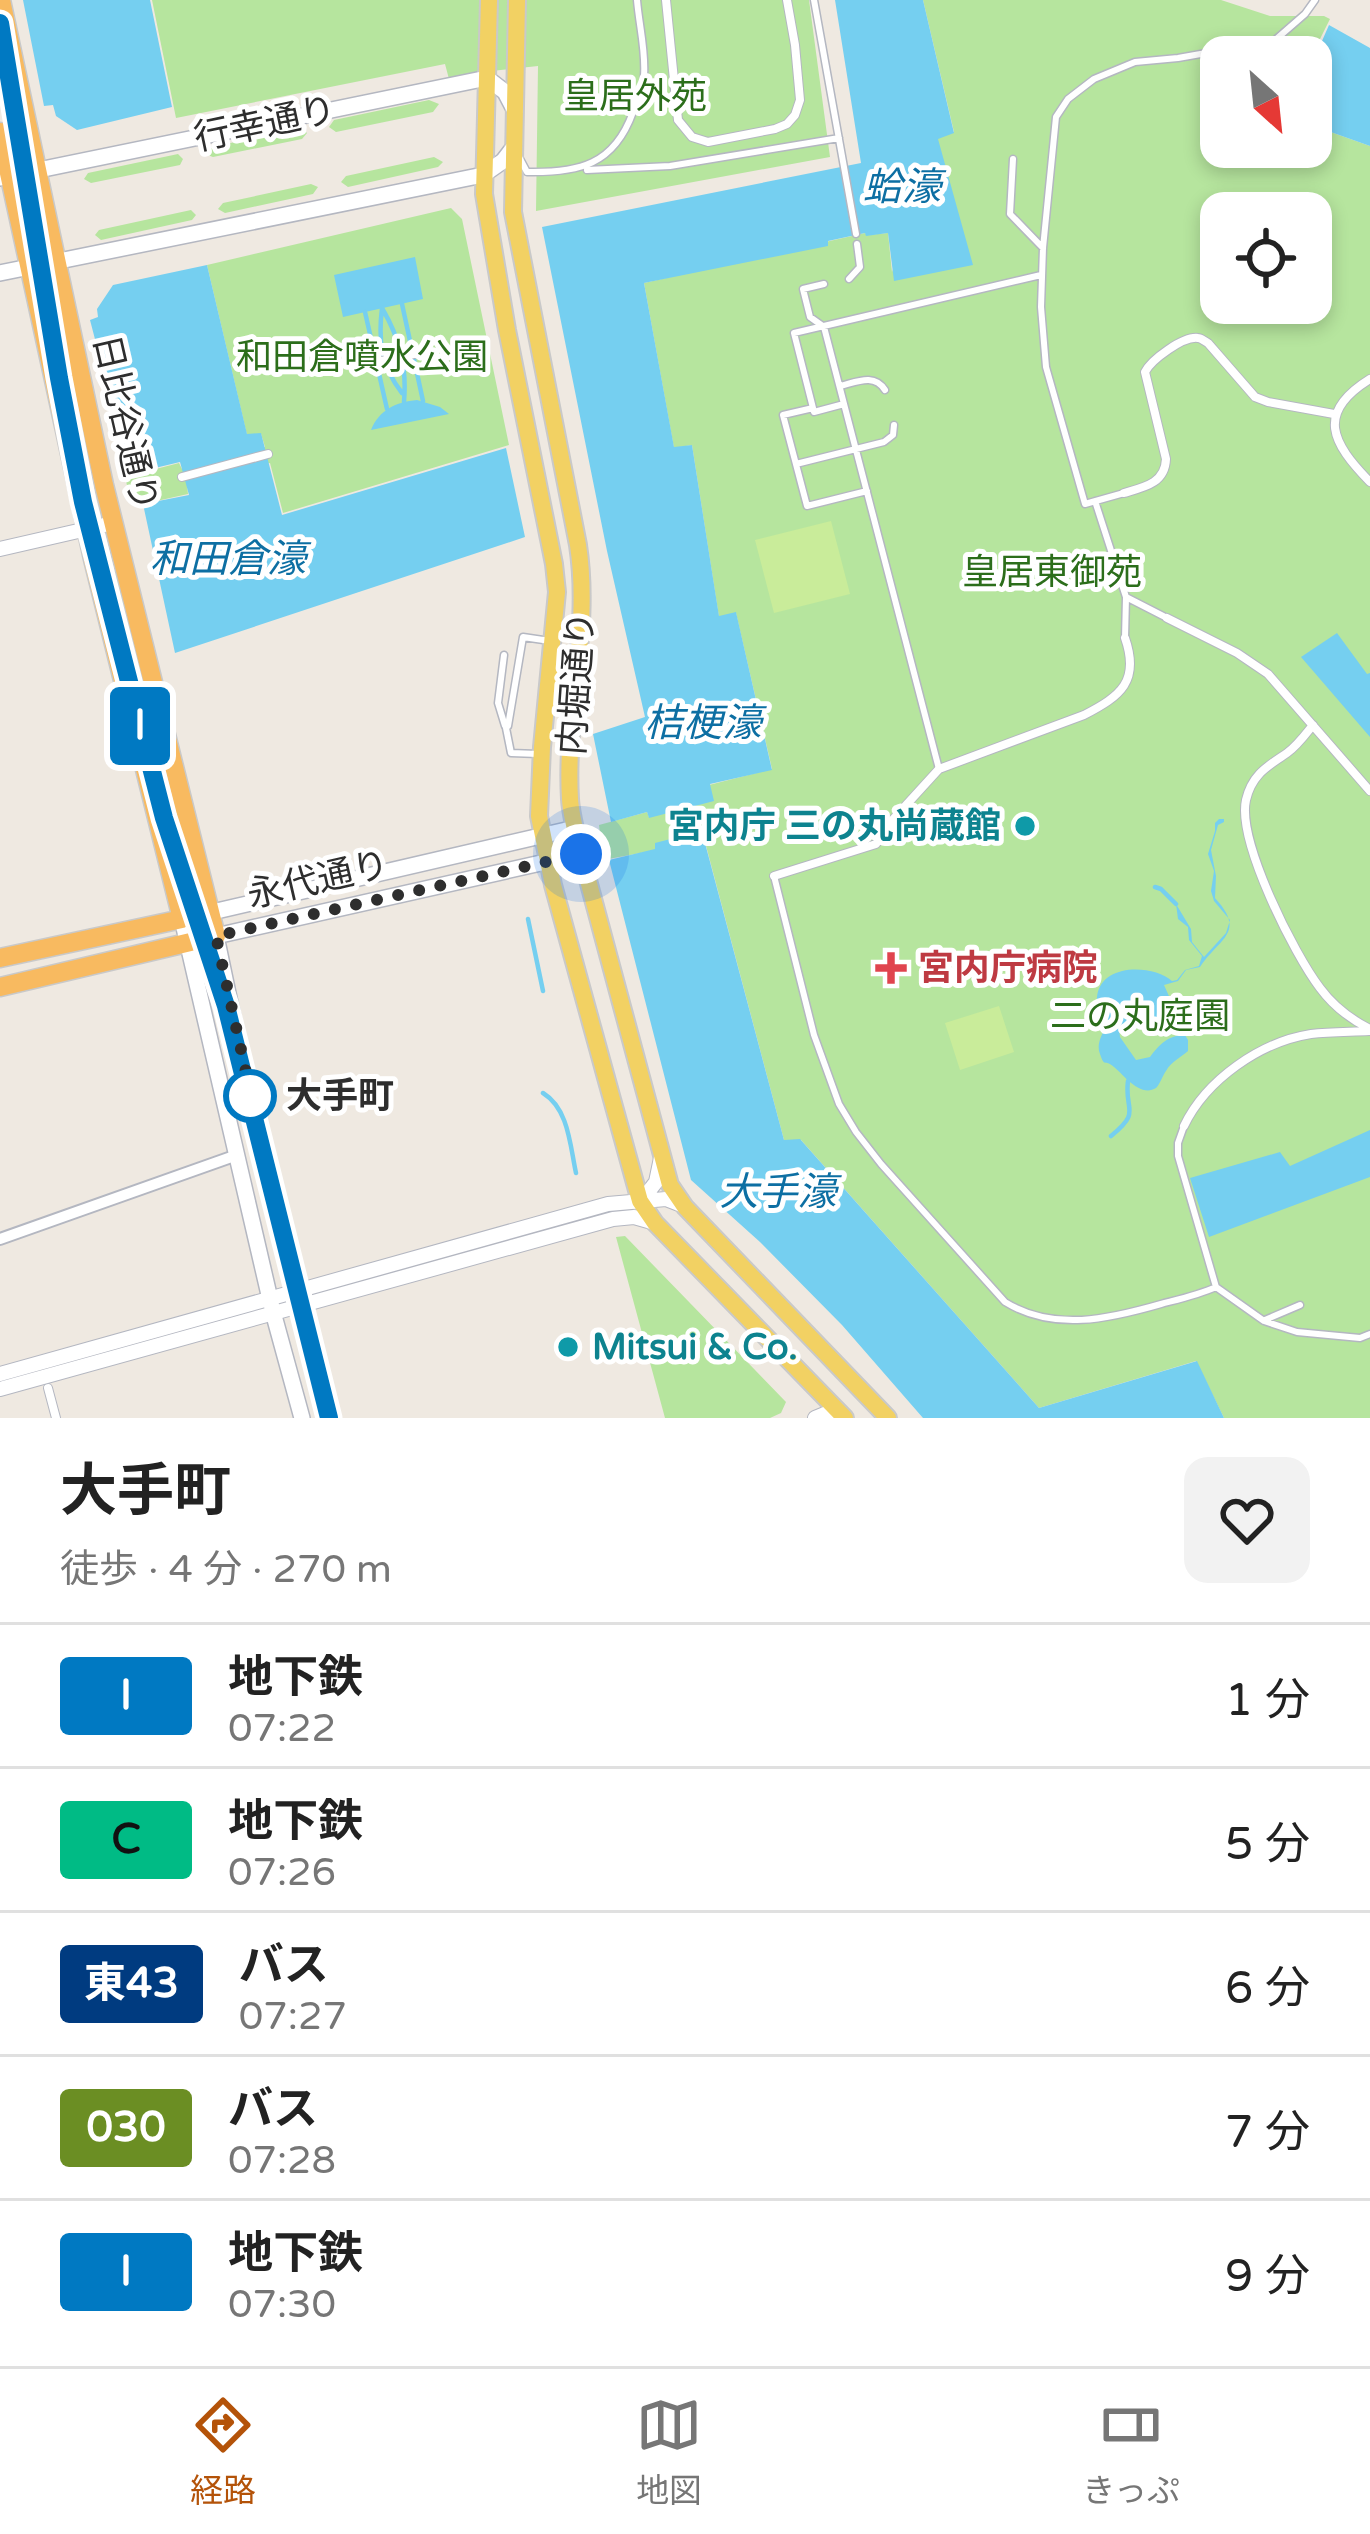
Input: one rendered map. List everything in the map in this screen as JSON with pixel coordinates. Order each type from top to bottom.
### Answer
[{"type":"highway","name":"日比谷通り","points":[[1,0],[113,523],[216,936]]},
{"type":"highway","name":"日比谷通り","points":[[0,132],[5,177],[86,530],[182,919]]},
{"type":"highway","name":"永代通り","points":[[0,958],[182,919]]},
{"type":"highway","name":"永代通り","points":[[0,988],[216,936]]},
{"type":"main road","name":"内堀通り","points":[[489,0],[483,175],[490,241],[557,592],[539,812],[553,885],[640,1201],[655,1223],[841,1414]]},
{"type":"main road","name":"内堀通り","points":[[517,0],[515,223],[583,585],[570,747],[571,806],[581,854],[670,1184],[685,1207],[888,1418]]},
{"type":"main road","name":"行幸通り","points":[[5,177],[487,78]]},
{"type":"main road","points":[[487,78],[505,92],[514,111]]},
{"type":"main road","points":[[0,274],[483,175],[513,148]]},
{"type":"main road","name":"永代通り","points":[[182,919],[575,828]]},
{"type":"main road","name":"永代通り","points":[[216,936],[581,854]]},
{"type":"main road","name":"日比谷通り","points":[[182,919],[271,1305],[302,1418]]},
{"type":"main road","name":"日比谷通り","points":[[216,936],[269,1189],[331,1418]]},
{"type":"street","points":[[666,0],[678,120],[692,137],[708,142],[775,130],[795,115],[800,100],[787,0]]},
{"type":"street","points":[[1124,493],[1156,481],[1165,472],[1145,372],[1150,362],[1186,340],[1198,338],[1208,343],[1256,397],[1334,414]]},
{"type":"street","points":[[382,361],[418,353]]},
{"type":"street","points":[[1370,379],[1334,414],[1333,426],[1370,482]]},
{"type":"street","points":[[182,477],[268,454]]},
{"type":"street","points":[[0,549],[113,523]]},
{"type":"street","points":[[1167,618],[1238,653],[1268,674],[1370,791]]},
{"type":"street","points":[[774,876],[876,844],[939,769],[1106,704],[1127,681],[1132,667],[1125,638]]},
{"type":"street","points":[[1313,725],[1291,750],[1256,776],[1246,802],[1245,822],[1264,880],[1299,956],[1330,1001],[1370,1030]]},
{"type":"street","points":[[1184,1126],[1210,1088],[1248,1059],[1300,1036],[1370,1030]]},
{"type":"street","points":[[0,1239],[237,1155]]},
{"type":"street","points":[[640,1201],[656,1182],[661,1158]]},
{"type":"street","points":[[610,1212],[623,1190],[629,1165]]},
{"type":"street","points":[[0,1374],[297,1298],[640,1201],[666,1199],[685,1207]]},
{"type":"street","points":[[610,1212],[655,1223]]},
{"type":"street","points":[[0,1389],[271,1305]]},
{"type":"street","points":[[48,1388],[56,1418]]},
{"type":"street","points":[[815,1418],[841,1414]]},
{"type":"lane","points":[[574,171],[612,149],[628,127],[644,83],[637,0]]},
{"type":"lane","points":[[814,0],[860,268],[849,279]]},
{"type":"lane","points":[[1124,493],[1085,504],[1046,367],[1041,275],[1056,117],[1068,99],[1094,79],[1135,62],[1274,41],[1315,0]]},
{"type":"lane","points":[[513,148],[527,172],[574,171],[670,166],[838,138]]},
{"type":"lane","points":[[1013,159],[1012,218],[1043,248]]},
{"type":"lane","points":[[844,404],[814,412],[794,333],[1041,275]]},
{"type":"lane","points":[[824,284],[803,289],[810,317],[824,327],[939,769]]},
{"type":"lane","points":[[840,386],[873,380],[885,390]]},
{"type":"lane","points":[[813,408],[783,415],[807,506],[867,491]]},
{"type":"lane","points":[[796,464],[887,440],[893,425]]},
{"type":"lane","points":[[1095,501],[1126,597],[1125,638]]},
{"type":"lane","points":[[1126,597],[1167,618]]},
{"type":"lane","points":[[505,726],[523,638],[554,641]]},
{"type":"lane","points":[[504,656],[498,704],[511,753],[541,754]]},
{"type":"lane","points":[[774,876],[814,1035],[839,1104],[881,1164],[1005,1302],[1046,1319],[1092,1320],[1216,1288]]},
{"type":"lane","points":[[1184,1126],[1178,1156],[1216,1288],[1264,1321],[1297,1332],[1360,1338],[1370,1334]]},
{"type":"lane","points":[[1264,1321],[1300,1306]]},
{"type":"green space","name":"皇居外苑","points":[[152,0],[809,0],[830,157],[536,211],[538,66],[449,79],[445,64],[176,118]]},
{"type":"green space","name":"皇居東御苑","points":[[923,0],[1221,0],[1270,16],[1330,19],[1322,36],[1200,36],[1200,168],[1332,168],[1332,132],[1370,146],[1370,1418],[1224,1418],[1196,1361],[1039,1408],[801,1140],[784,1140],[705,842],[716,839],[603,860],[599,825],[713,800],[709,785],[772,769],[736,613],[719,617],[692,445],[674,448],[644,283],[865,233],[888,233],[892,272],[937,138],[954,132]]},
{"type":"green space","points":[[429,100],[439,104],[433,112],[336,132],[329,127],[334,120]]},
{"type":"green space","points":[[301,128],[307,133],[302,139],[213,157],[205,154],[212,147]]},
{"type":"green space","points":[[178,154],[183,159],[180,165],[91,183],[84,179],[88,173]]},
{"type":"green space","points":[[434,157],[443,162],[438,167],[348,187],[341,182],[346,176]]},
{"type":"green space","points":[[311,184],[318,187],[313,194],[225,213],[218,209],[223,203]]},
{"type":"green space","name":"和田倉噴水公園","points":[[451,208],[462,219],[509,445],[283,513],[270,463],[187,485],[188,494],[143,504],[141,500],[131,502],[125,477],[179,463],[182,469],[265,447],[261,434],[247,435],[207,265]]},
{"type":"green space","points":[[191,210],[196,215],[192,220],[101,240],[95,235],[99,230]]},
{"type":"green space","points":[[831,521],[850,594],[774,613],[755,540]]},
{"type":"green space","points":[[110,561],[153,720],[157,751],[153,752],[106,562]]},
{"type":"green space","points":[[999,1006],[1014,1052],[960,1070],[945,1023]]},
{"type":"green space","points":[[625,1236],[786,1402],[781,1413],[770,1418],[665,1418],[616,1237]]},
{"type":"water","points":[[23,0],[150,0],[172,107],[77,130],[56,116],[53,105],[44,106]]},
{"type":"water","name":"桔梗濠","points":[[835,0],[923,0],[954,133],[938,139],[973,265],[894,281],[888,233],[865,233],[828,241],[828,246],[644,283],[674,447],[692,445],[719,616],[736,612],[772,770],[710,784],[714,801],[649,818],[647,812],[611,822],[593,734],[645,717],[542,227],[861,163]]},
{"type":"water","points":[[1329,25],[1370,48],[1370,146],[1332,132],[1332,36],[1324,36]]},
{"type":"water","points":[[415,257],[423,299],[343,317],[334,275]]},
{"type":"water","name":"和田倉濠","points":[[207,265],[247,434],[261,433],[282,515],[506,448],[525,537],[175,653],[143,504],[189,495],[180,462],[130,474],[90,320],[98,317],[97,309],[113,285]]},
{"type":"water","points":[[417,400],[449,414],[371,430],[389,408]]},
{"type":"water","points":[[1337,633],[1370,673],[1370,737],[1301,657]]},
{"type":"water","points":[[1219,819],[1224,822],[1218,825],[1211,850],[1216,876],[1215,898],[1228,918],[1214,901],[1211,891],[1214,871],[1208,854]]},
{"type":"water","name":"大手濠","points":[[713,828],[716,839],[705,843],[784,1140],[800,1139],[1039,1408],[1197,1361],[1224,1418],[923,1418],[842,1325],[691,1180],[609,860]]},
{"type":"water","points":[[1176,904],[1191,929],[1192,942],[1204,957],[1229,923],[1227,935],[1200,967],[1186,970],[1178,981],[1164,985],[1176,1020],[1158,1027],[1130,1019],[1119,1029],[1136,1060],[1150,1057],[1174,1037],[1185,1035],[1188,1040],[1188,1051],[1170,1065],[1156,1088],[1138,1088],[1104,1062],[1099,1050],[1106,1026],[1097,1004],[1101,986],[1118,972],[1153,972],[1172,981],[1185,970],[1199,966],[1202,956],[1189,940],[1188,927],[1178,919]]},
{"type":"water","points":[[1370,1130],[1370,1177],[1209,1237],[1190,1178],[1280,1152],[1290,1166]]},
{"type":"waterway","points":[[402,304],[423,401]]},
{"type":"waterway","points":[[382,308],[401,353],[404,402]]},
{"type":"waterway","points":[[382,308],[383,353],[402,393]]},
{"type":"waterway","points":[[365,312],[387,409]]},
{"type":"waterway","points":[[1155,887],[1176,904]]},
{"type":"waterway","points":[[528,919],[543,991]]},
{"type":"waterway","points":[[1111,1136],[1129,1116],[1128,1081]]},
{"type":"waterway","points":[[543,1093],[563,1118],[576,1173]]},
{"type":"metro line","name":"I","points":[[0,23],[83,502],[164,818],[226,1006],[329,1418]]},
{"type":"place","name":"宮内庁 三の丸尚蔵館","points":[[1025,826]]},
{"type":"place","name":"宮内庁病院","points":[[891,968]]},
{"type":"place","name":"大手町","points":[[250,1096]]},
{"type":"place","name":"Mitsui & Co.","points":[[568,1347]]},
{"type":"route","points":[[250,1096],[253,1104],[216,936],[581,854]]},
{"type":"water label","name":"蛤濠","points":[[902,187]]},
{"type":"park label","name":"二の丸庭園","points":[[1140,1016]]}]
